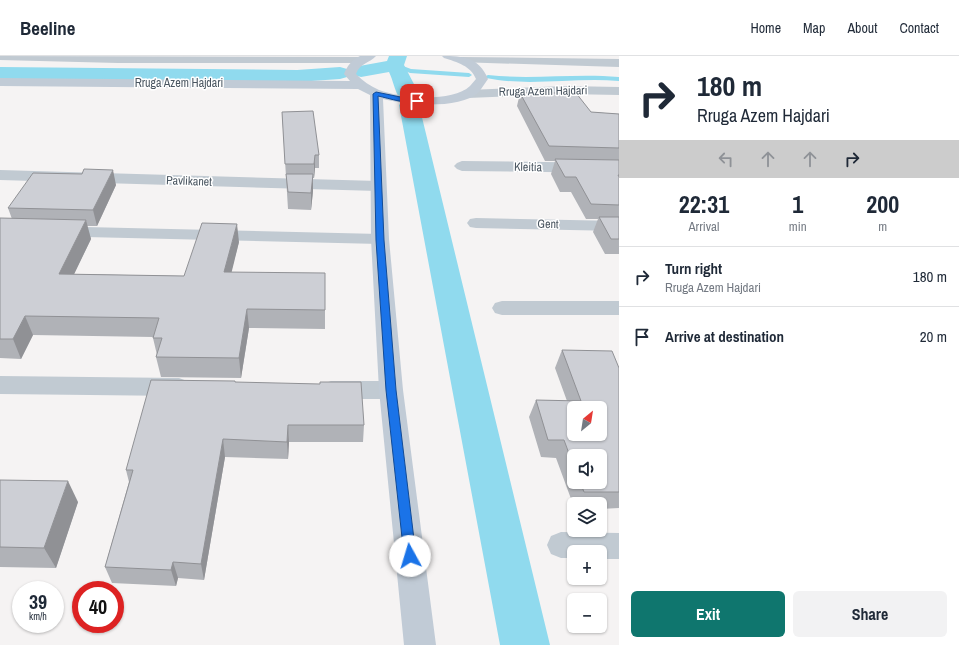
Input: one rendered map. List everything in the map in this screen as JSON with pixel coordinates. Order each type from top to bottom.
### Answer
[{"type":"street","name":"Rruga Azem Hajdari","points":[[448,56],[461,60],[476,69],[482,79],[480,84],[468,94]]},
{"type":"street","points":[[0,57],[126,60],[366,57]]},
{"type":"street","points":[[366,57],[351,69],[350,74],[367,89],[378,186],[380,240],[391,390],[420,645]]},
{"type":"street","name":"Rruga Azem Hajdari","points":[[461,60],[619,63]]},
{"type":"street","name":"Rruga Azem Hajdari","points":[[0,82],[367,89],[402,100],[424,101],[445,100],[468,94],[566,90],[619,91]]},
{"type":"street","name":"Kleitia","points":[[462,166],[619,168]]},
{"type":"street","name":"Pavlikanet","points":[[0,175],[378,186]]},
{"type":"street","name":"Gent","points":[[476,223],[619,226]]},
{"type":"street","points":[[0,230],[380,240]]},
{"type":"street","points":[[502,308],[619,308]]},
{"type":"street","points":[[0,385],[200,388]]},
{"type":"street","points":[[311,389],[391,390]]},
{"type":"street","points":[[561,545],[619,546]]},
{"type":"building","points":[[520,93],[576,93],[591,112],[619,114],[619,148],[549,146]]},
{"type":"building","points":[[313,111],[319,155],[315,155],[314,164],[285,164],[282,112]]},
{"type":"building","points":[[555,159],[619,160],[619,205],[591,204],[576,177],[565,177]]},
{"type":"building","points":[[84,169],[113,170],[93,210],[8,208],[33,173],[82,174]]},
{"type":"building","points":[[286,174],[313,174],[311,193],[288,192]]},
{"type":"building","points":[[599,217],[619,217],[619,239],[611,239]]},
{"type":"building","points":[[0,218],[86,220],[59,274],[184,276],[202,223],[237,224],[224,272],[325,273],[325,310],[247,309],[239,358],[156,357],[162,338],[153,338],[159,318],[25,316],[13,339],[0,339]]},
{"type":"building","points":[[562,350],[612,351],[619,368],[619,492],[584,492],[583,489],[607,489],[607,449],[567,449],[564,440],[548,440],[536,400],[581,401]]},
{"type":"building","points":[[151,380],[320,384],[320,382],[361,382],[364,425],[288,425],[287,442],[223,439],[201,564],[173,562],[171,570],[105,567],[133,470],[126,470]]},
{"type":"building","points":[[0,480],[68,481],[44,548],[0,547]]},
{"type":"waterway","points":[[395,65],[398,56]]},
{"type":"waterway","points":[[395,65],[410,71],[469,75]]},
{"type":"waterway","points":[[361,71],[395,65]]},
{"type":"waterway","points":[[395,65],[405,86],[407,95]]},
{"type":"waterway","points":[[0,73],[297,76],[340,73]]},
{"type":"waterway","points":[[488,77],[504,79],[586,77],[619,79]]},
{"type":"waterway","points":[[409,105],[525,645]]},
{"type":"route","points":[[410,556],[391,390],[380,240],[376,94],[402,100],[417,101]]}]
